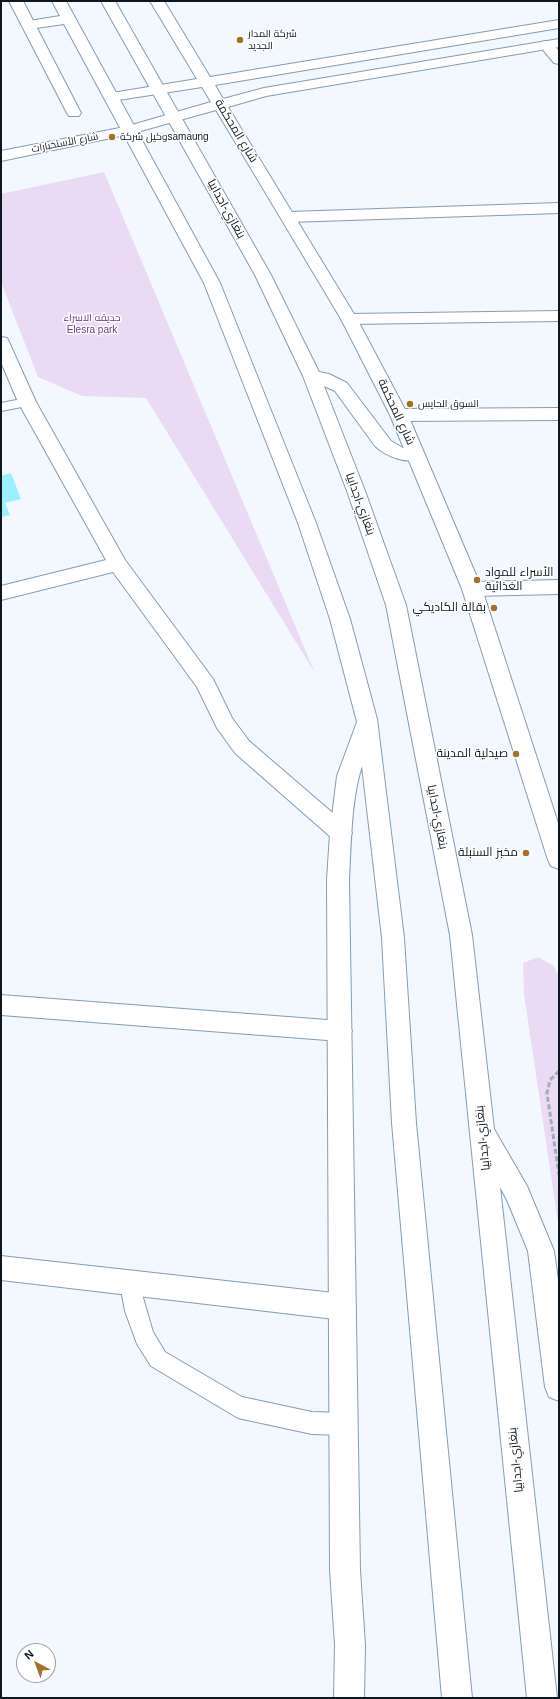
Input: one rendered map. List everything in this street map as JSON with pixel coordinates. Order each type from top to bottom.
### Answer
[{"type":"main road","points":[[16,1],[74,113]]},
{"type":"main road","points":[[59,1],[212,283],[307,523],[340,619],[367,719],[393,938],[404,1123],[457,1698]]},
{"type":"main road","name":"بنغازي-اجدابيا","points":[[108,1],[263,275],[312,376],[356,491],[396,605],[460,935],[482,1128],[542,1698]]},
{"type":"main road","name":"شارع المحكمة","points":[[157,1],[289,217],[349,319],[400,415],[472,589],[557,849]]},
{"type":"main road","points":[[29,25],[69,19]]},
{"type":"main road","points":[[112,97],[559,24]]},
{"type":"main road","points":[[552,44],[559,60]]},
{"type":"main road","name":"شارع الأستخبارات","points":[[1,156],[130,130],[176,119],[220,104],[264,92],[552,44]]},
{"type":"main road","points":[[289,217],[559,208]]},
{"type":"main road","points":[[349,319],[559,316]]},
{"type":"main road","points":[[1,342],[28,402],[118,564],[206,684],[224,722],[242,747],[341,833]]},
{"type":"main road","points":[[312,376],[323,378],[341,387],[387,448],[397,452],[416,455]]},
{"type":"main road","points":[[400,415],[559,414]]},
{"type":"main road","points":[[1,593],[118,564]]},
{"type":"main road","points":[[472,589],[559,587]]},
{"type":"main road","points":[[349,1698],[350,1645],[345,1570],[338,880],[341,833],[348,776],[367,719]]},
{"type":"main road","points":[[1,1005],[340,1032]]},
{"type":"main road","points":[[482,1128],[518,1194],[541,1251],[559,1387]]},
{"type":"main road","points":[[1,1268],[130,1284],[343,1307]]},
{"type":"lane","points":[[1,407],[28,402]]},
{"type":"lane","points":[[130,1284],[135,1311],[144,1337],[158,1359],[238,1407],[312,1423],[344,1424]]},
{"type":"path","points":[[559,1071],[551,1077],[548,1084],[547,1093],[559,1175]]},
{"type":"green space","name":"حديقه الاسراء Elesra park","points":[[104,172],[315,673],[146,398],[82,396],[38,377],[1,282],[1,194]]},
{"type":"green space","points":[[538,957],[554,966],[559,977],[559,1229],[524,994],[523,963]]},
{"type":"building","points":[[11,473],[21,499],[5,503],[10,515],[1,517],[1,476]]},
{"type":"place","name":"شركة المدار الجديد","points":[[240,40]]},
{"type":"place","name":"وكيل شركةsamaung","points":[[112,137]]},
{"type":"place","name":"السوق الحايس","points":[[410,404]]},
{"type":"place","name":"الأسراء للمواد الغذائية","points":[[477,580]]},
{"type":"place","name":"بقالة الكاديكي","points":[[494,608]]},
{"type":"place","name":"صيدلية المدينة","points":[[516,754]]},
{"type":"place","name":"مخبز السنبلة","points":[[526,853]]}]
